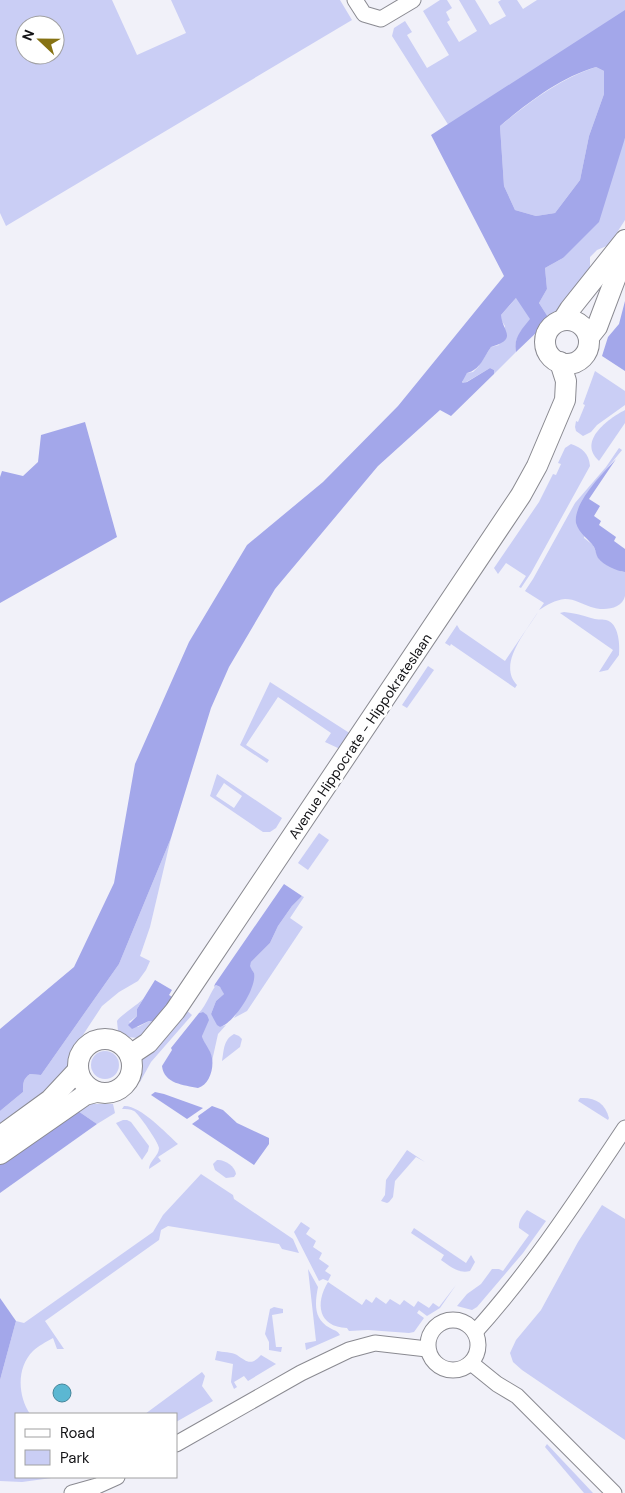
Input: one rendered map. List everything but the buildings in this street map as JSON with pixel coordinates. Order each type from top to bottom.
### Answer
[{"type":"street","points":[[355,0],[364,14],[381,19],[413,0]]},
{"type":"street","name":"Avenue Hippocrate - Hippokrateslaan","points":[[130,1055],[148,1043],[175,1011],[500,528],[537,466],[565,400],[568,361],[550,355],[547,349],[546,340],[552,326],[563,320],[625,240]]},
{"type":"street","points":[[589,336],[597,327],[625,253]]},
{"type":"street","points":[[563,320],[579,323],[589,336],[587,351],[568,361]]},
{"type":"street","points":[[0,1154],[86,1095],[96,1092],[110,1093],[124,1086],[132,1072],[132,1063],[130,1055],[124,1046],[115,1040],[103,1038],[97,1040],[85,1047],[80,1054],[78,1070],[84,1083],[96,1092]]},
{"type":"street","points":[[0,1137],[50,1100],[78,1070]]},
{"type":"street","points":[[475,1332],[563,1221],[625,1128]]},
{"type":"street","points":[[444,1321],[461,1321],[469,1325],[475,1332],[478,1351],[471,1363],[465,1368],[449,1370],[434,1363],[430,1356],[428,1340],[431,1332],[437,1325],[444,1321]]},
{"type":"street","points":[[178,1443],[301,1373],[348,1350],[375,1344],[428,1348]]},
{"type":"street","points":[[471,1363],[497,1384],[516,1396],[614,1493]]},
{"type":"street","points":[[72,1493],[97,1486],[115,1478]]},
{"type":"green space","points":[[0,0],[112,0],[137,55],[186,33],[171,0],[340,0],[352,20],[6,226],[0,213]]},
{"type":"green space","points":[[440,0],[447,0],[452,8],[446,12],[450,20],[447,22],[459,42],[477,31],[459,0],[475,0],[490,25],[506,16],[498,2],[501,0],[517,0],[523,9],[537,0],[625,0],[625,17],[449,126],[392,36],[394,28],[405,21],[412,32],[407,35],[427,68],[449,55],[423,11]]},
{"type":"green space","points":[[596,67],[604,71],[604,94],[589,136],[580,180],[555,213],[536,216],[515,210],[504,186],[500,126],[557,85]]},
{"type":"green space","points":[[625,138],[625,220],[609,245],[597,250],[590,257],[590,274],[543,326],[548,317],[539,303],[547,289],[545,268],[563,258]]},
{"type":"green space","points":[[517,297],[531,319],[517,338],[516,352],[494,374],[494,370],[490,368],[463,384],[462,380],[467,373],[473,372],[478,367],[491,347],[499,345],[505,326],[501,320],[501,315]]},
{"type":"green space","points":[[595,371],[625,391],[625,405],[597,425],[591,432],[583,436],[576,431],[576,421],[578,422],[585,405],[583,404]]},
{"type":"green space","points":[[625,410],[625,423],[599,461],[593,453],[591,446],[593,438],[597,431]]},
{"type":"green space","points":[[571,444],[584,452],[590,466],[521,588],[519,587],[526,576],[506,563],[498,574],[494,568],[539,502],[553,474],[556,475],[561,464],[558,463],[565,448]]},
{"type":"green space","points":[[619,448],[622,450],[587,493],[584,538],[593,545],[599,559],[625,572],[625,596],[623,601],[616,607],[601,609],[565,599],[554,602],[539,610],[544,603],[525,591],[575,503],[606,467]]},
{"type":"green space","points":[[538,612],[521,638],[512,658],[510,668],[512,677],[517,685],[515,688],[451,644],[450,646],[445,643],[457,625],[460,630],[505,661]]},
{"type":"green space","points":[[564,612],[606,620],[614,625],[619,640],[619,655],[608,670],[599,672],[613,650],[560,613]]},
{"type":"green space","points":[[428,666],[434,670],[407,708],[402,705]]},
{"type":"green space","points":[[270,682],[351,734],[340,749],[325,742],[331,733],[278,697],[246,745],[269,760],[267,763],[240,745]]},
{"type":"green space","points":[[217,774],[282,818],[276,828],[270,832],[263,832],[210,796]],"holes":[[[224,783],[242,796],[234,808],[216,796]]]},
{"type":"green space","points":[[319,833],[329,840],[308,870],[298,863]]},
{"type":"green space","points":[[171,838],[150,927],[140,956],[150,961],[146,970],[138,981],[119,992],[102,1006],[75,1047],[62,1079],[0,1129],[0,1111],[23,1092],[24,1082],[30,1074],[41,1075],[119,964]]},
{"type":"green space","points":[[302,896],[304,897],[290,918],[303,927],[247,1011],[234,1018],[250,989],[254,973],[249,966],[251,962],[270,943],[278,926],[292,906]]},
{"type":"green space","points":[[216,985],[223,989],[224,994],[216,1001],[211,1014],[220,1027],[226,1025],[218,1034],[212,1061],[202,1035],[203,1012],[199,1013]]},
{"type":"green space","points":[[143,999],[137,1009],[137,1016],[129,1022],[138,1027],[149,1021],[157,1022],[138,1038],[127,1037],[118,1031],[117,1021]]},
{"type":"green space","points":[[185,1009],[192,1015],[151,1062],[140,1082],[139,1070],[142,1060],[164,1037]]},
{"type":"green space","points":[[234,1034],[242,1039],[240,1047],[222,1061],[226,1043],[230,1036]]},
{"type":"green space","points":[[105,1051],[115,1055],[119,1065],[115,1075],[105,1079],[95,1075],[91,1065],[95,1055]]},
{"type":"green space","points":[[580,1098],[599,1102],[605,1108],[608,1120],[578,1101]]},
{"type":"green space","points":[[92,1104],[113,1104],[115,1113],[97,1124],[78,1111]]},
{"type":"green space","points":[[124,1106],[138,1110],[178,1144],[158,1157],[161,1161],[149,1169],[159,1151],[158,1145],[136,1113],[131,1110],[122,1109]]},
{"type":"green space","points":[[123,1120],[131,1122],[149,1146],[142,1160],[116,1123]]},
{"type":"green space","points":[[407,1150],[425,1162],[416,1157],[395,1181],[393,1197],[387,1203],[381,1201],[385,1195],[386,1180]]},
{"type":"green space","points":[[217,1160],[231,1166],[236,1174],[234,1177],[226,1178],[215,1170],[213,1164]]},
{"type":"green space","points":[[201,1174],[293,1239],[299,1253],[282,1249],[279,1244],[168,1226],[161,1230],[159,1240],[45,1321],[64,1349],[57,1349],[53,1338],[33,1351],[24,1365],[21,1374],[21,1391],[29,1413],[15,1413],[15,1478],[52,1478],[22,1482],[0,1481],[0,1380],[16,1321],[24,1323],[153,1232],[163,1215]]},
{"type":"green space","points":[[602,1205],[625,1219],[625,1440],[522,1370],[513,1362],[510,1353],[516,1340],[541,1310],[578,1242]]},
{"type":"green space","points":[[527,1210],[546,1221],[523,1253],[477,1307],[472,1310],[457,1306],[467,1294],[481,1284],[492,1269],[503,1271],[529,1235],[519,1228],[522,1216]]},
{"type":"green space","points":[[301,1222],[310,1228],[306,1234],[316,1241],[313,1247],[322,1253],[319,1259],[329,1266],[325,1271],[331,1275],[328,1281],[323,1279],[319,1281],[294,1232]]},
{"type":"green space","points":[[414,1228],[466,1263],[471,1255],[475,1262],[470,1271],[458,1270],[441,1260],[444,1255],[411,1233]]},
{"type":"green space","points":[[308,1269],[318,1287],[316,1310],[318,1315],[324,1324],[337,1331],[340,1335],[306,1350],[305,1343],[316,1341]]},
{"type":"green space","points":[[328,1282],[362,1305],[366,1299],[372,1303],[376,1297],[386,1304],[390,1299],[400,1305],[404,1300],[414,1307],[418,1301],[429,1308],[433,1303],[439,1307],[456,1285],[440,1308],[427,1316],[419,1310],[417,1313],[424,1318],[414,1332],[409,1333],[368,1330],[349,1331],[347,1328],[337,1327],[330,1323],[325,1319],[321,1306],[321,1298]]},
{"type":"green space","points":[[274,1307],[283,1309],[283,1313],[272,1315],[276,1347],[282,1347],[281,1352],[269,1350],[269,1342],[265,1334],[270,1309]]},
{"type":"green space","points":[[217,1351],[235,1354],[249,1362],[254,1361],[261,1355],[276,1364],[248,1381],[244,1376],[234,1382],[237,1387],[234,1389],[231,1382],[233,1364],[215,1360]]},
{"type":"green space","points":[[202,1372],[205,1376],[202,1386],[213,1401],[178,1421],[178,1413],[146,1413]]},
{"type":"green space","points":[[547,1444],[593,1493],[584,1493],[545,1447]]},
{"type":"shaded area","points":[[625,10],[625,138],[599,222],[563,258],[545,268],[547,289],[539,303],[548,317],[538,331],[516,352],[517,338],[530,319],[516,298],[501,315],[507,338],[500,344],[491,347],[484,359],[475,369],[467,373],[462,382],[467,382],[490,368],[494,370],[494,374],[451,416],[440,410],[378,466],[275,589],[229,667],[211,708],[171,838],[119,964],[41,1075],[30,1074],[24,1082],[23,1092],[0,1111],[0,1029],[74,967],[114,883],[135,764],[189,642],[247,545],[323,482],[398,406],[504,276],[431,135]],"holes":[[[596,67],[604,71],[604,94],[589,136],[580,180],[555,213],[536,216],[515,210],[504,186],[500,126],[533,100],[569,77]]]},
{"type":"shaded area","points":[[625,301],[625,371],[602,356],[608,337],[619,324]]},
{"type":"shaded area","points":[[85,422],[117,537],[0,603],[0,477],[2,471],[23,476],[38,462],[41,435]]},
{"type":"shaded area","points":[[616,459],[589,499],[600,506],[594,516],[601,521],[599,525],[616,537],[614,541],[625,549],[625,572],[600,561],[594,547],[579,530],[576,523],[576,515],[584,498]]},
{"type":"shaded area","points":[[284,884],[302,896],[292,906],[278,926],[270,943],[251,962],[250,966],[254,973],[254,979],[248,996],[232,1019],[220,1027],[211,1014],[216,1001],[224,994],[220,987],[216,985],[214,987],[215,984]]},
{"type":"shaded area","points":[[155,980],[172,990],[169,995],[175,999],[157,1022],[149,1021],[132,1029],[128,1025],[137,1016],[137,1009]]},
{"type":"shaded area","points":[[203,1012],[209,1020],[202,1036],[211,1055],[212,1067],[210,1076],[205,1084],[198,1088],[175,1083],[166,1077],[162,1066],[172,1050],[171,1048],[199,1013]]},
{"type":"shaded area","points":[[155,1092],[203,1108],[187,1119],[151,1095]]},
{"type":"shaded area","points":[[212,1106],[223,1110],[237,1123],[269,1138],[269,1144],[254,1165],[192,1124],[199,1119],[198,1116]]},
{"type":"shaded area","points":[[78,1111],[97,1124],[0,1193],[0,1165]]},
{"type":"shaded area","points":[[0,1298],[16,1321],[0,1380]]},
{"type":"shaded area","points":[[58,1384],[66,1384],[71,1389],[69,1400],[58,1402],[53,1397],[53,1389]]}]
